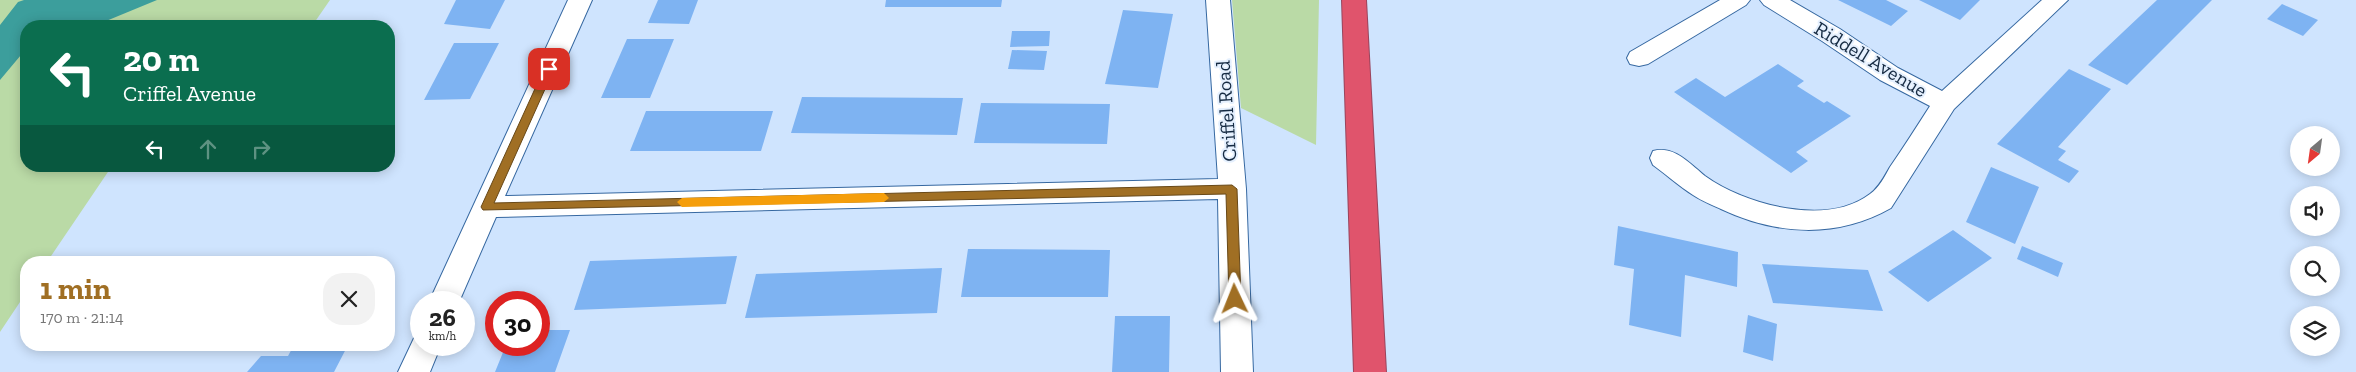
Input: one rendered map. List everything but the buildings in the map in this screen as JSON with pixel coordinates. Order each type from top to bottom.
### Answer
[{"type":"highway","points":[[1354,0],[1370,372]]},
{"type":"street","points":[[449,291],[580,0]]},
{"type":"street","name":"Criffel Road","points":[[1218,0],[1232,189],[1237,372]]},
{"type":"street","points":[[1639,58],[1738,0]]},
{"type":"street","name":"Riddell Avenue","points":[[1772,0],[1832,35],[1889,74],[1945,103]]},
{"type":"street","points":[[1663,158],[1704,189],[1749,210],[1774,217],[1799,220],[1845,217],[1881,201],[1945,103],[2056,0]]},
{"type":"street","points":[[487,207],[1232,189]]},
{"type":"street","points":[[414,372],[421,356]]},
{"type":"shaded area","points":[[0,0],[330,0],[316,20],[20,20],[20,172],[108,172],[51,256],[20,256],[20,302],[0,332]]},
{"type":"shaded area","points":[[24,0],[157,0],[109,20],[20,20],[20,56],[0,80],[0,25],[18,2]]},
{"type":"shaded area","points":[[1232,0],[1319,0],[1316,145],[1241,108]]},
{"type":"slow traffic","points":[[682,202],[884,198]]},
{"type":"route","points":[[549,69],[487,207],[1232,189],[1235,299]]}]
